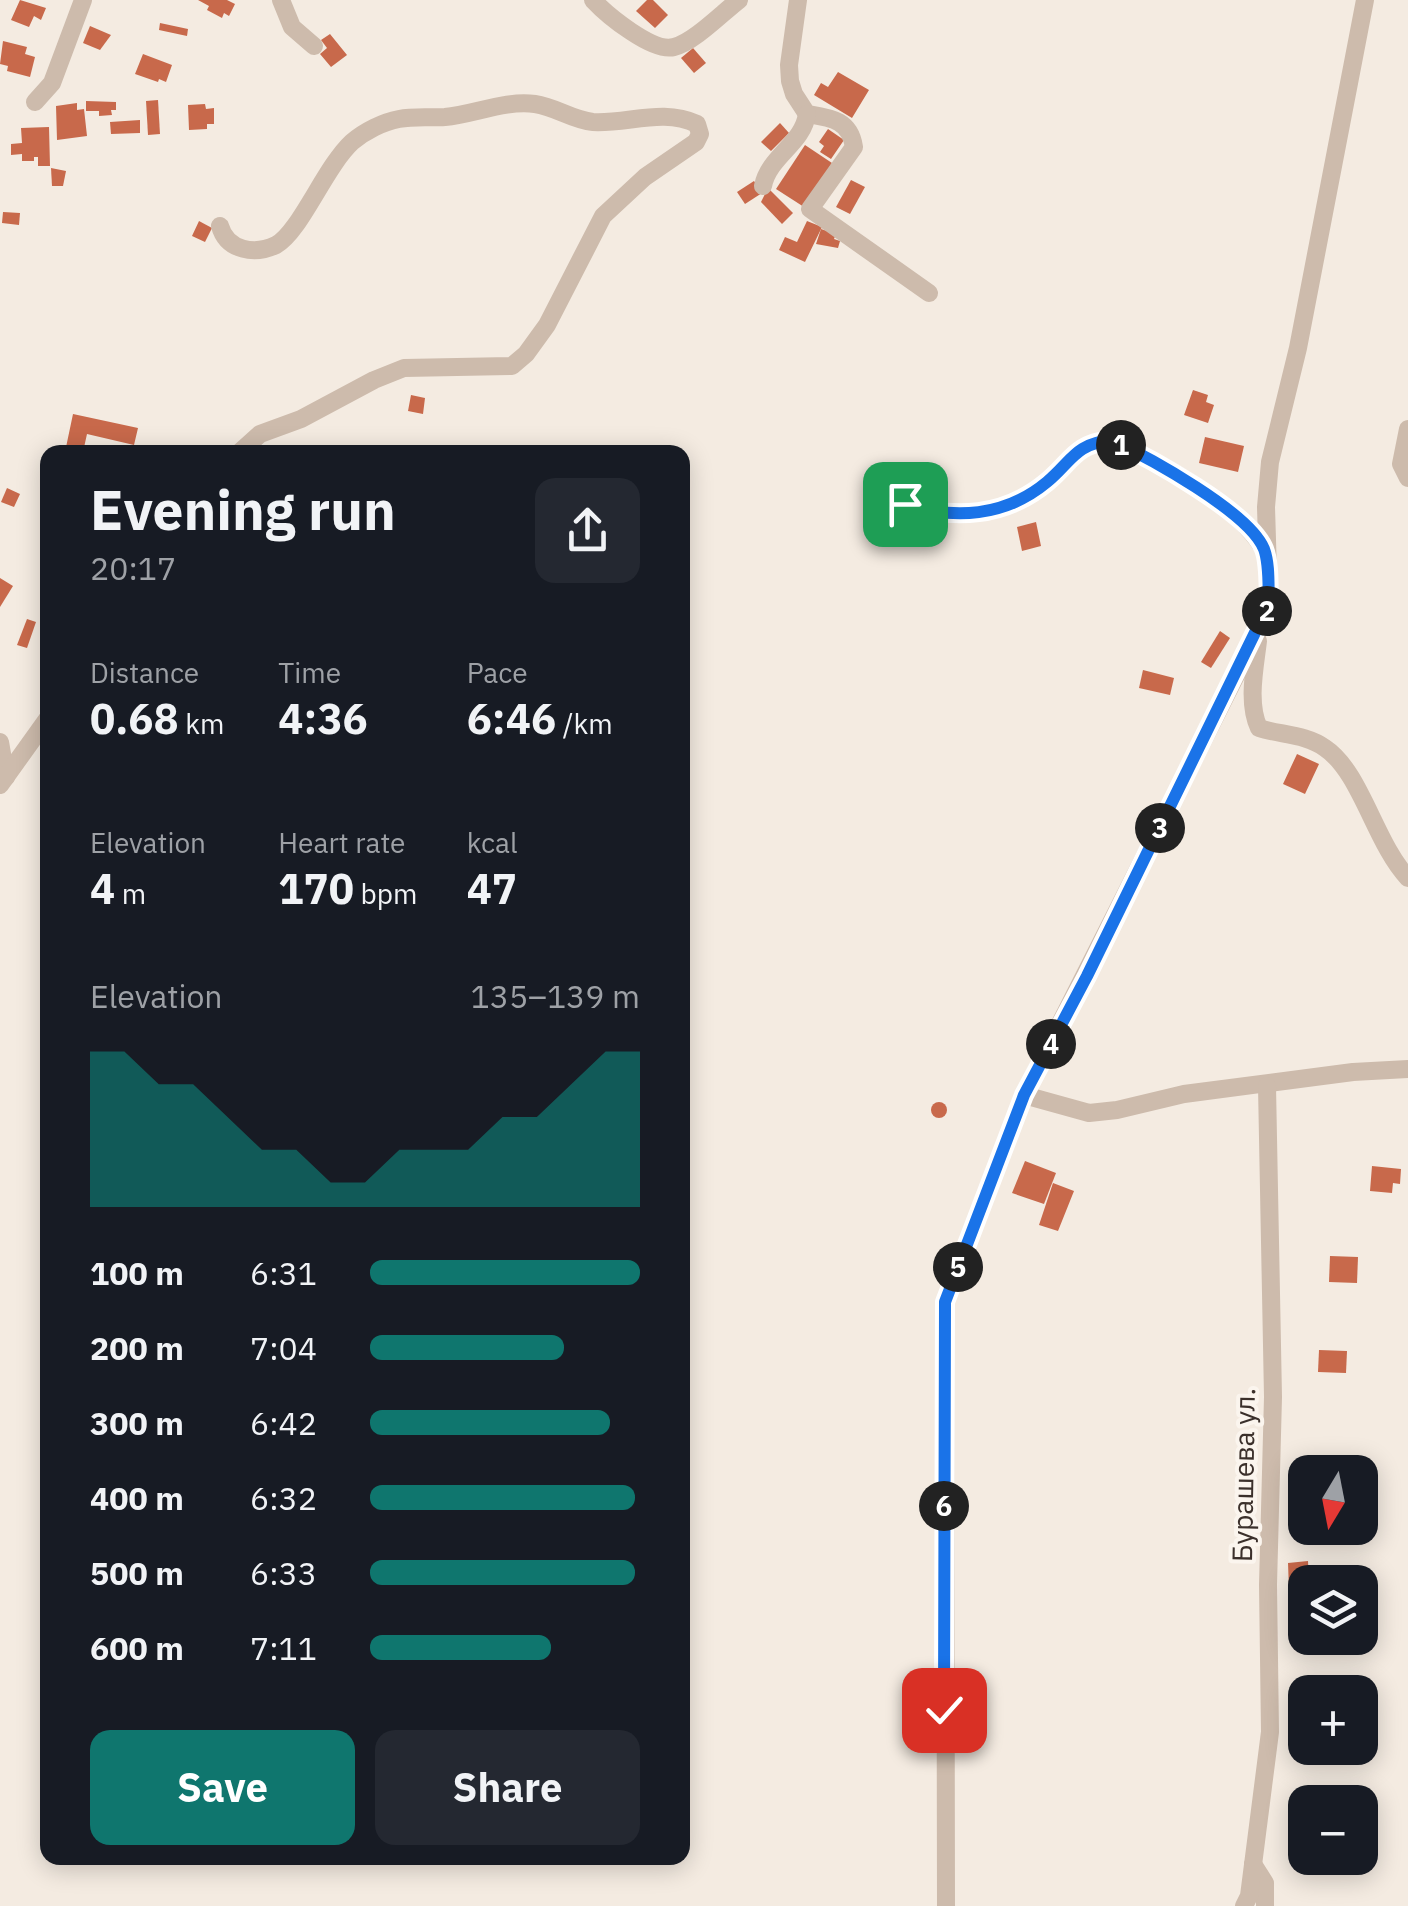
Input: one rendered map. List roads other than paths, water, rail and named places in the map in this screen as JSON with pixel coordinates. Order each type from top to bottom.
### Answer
[{"type":"street","points":[[35,102],[52,83],[84,0]]},
{"type":"street","points":[[593,0],[613,19],[664,48],[676,47],[692,38],[740,0]]},
{"type":"street","points":[[798,0],[789,65],[794,94],[807,114],[844,123],[852,133],[854,147],[810,209],[929,293]]},
{"type":"street","points":[[946,1906],[945,1302],[1024,1095],[1269,604],[1266,554],[1270,462],[1306,311],[1364,0]]},
{"type":"street","points":[[276,2],[292,27],[314,46]]},
{"type":"street","points":[[220,226],[231,244],[244,250],[262,250],[278,244],[290,235],[331,166],[351,143],[400,118],[445,117],[530,104],[588,122],[682,117],[697,124],[700,134],[696,142],[645,176],[602,216],[556,311],[526,354],[512,366],[404,368],[301,420],[260,434],[248,445]]},
{"type":"street","points":[[763,186],[766,172],[798,136],[807,114]]},
{"type":"street","points":[[1408,429],[1401,464],[1408,478]]},
{"type":"street","points":[[905,504],[950,515],[989,511],[1046,483],[1090,443],[1111,440],[1229,510],[1258,538],[1266,554]]},
{"type":"street","points":[[1259,630],[1254,696],[1258,728],[1301,737],[1326,748],[1343,767],[1391,859],[1408,878]]},
{"type":"street","points":[[3,781],[40,729]]},
{"type":"street","points":[[0,742],[3,781]]},
{"type":"street","points":[[1024,1095],[1088,1112],[1117,1110],[1184,1094],[1353,1072],[1408,1069]]},
{"type":"street","name":"Бурашева ул.","points":[[1244,1906],[1249,1896],[1270,1732],[1268,1585],[1274,1398],[1267,1086]]},
{"type":"street","points":[[1253,1864],[1264,1883],[1265,1906]]}]
